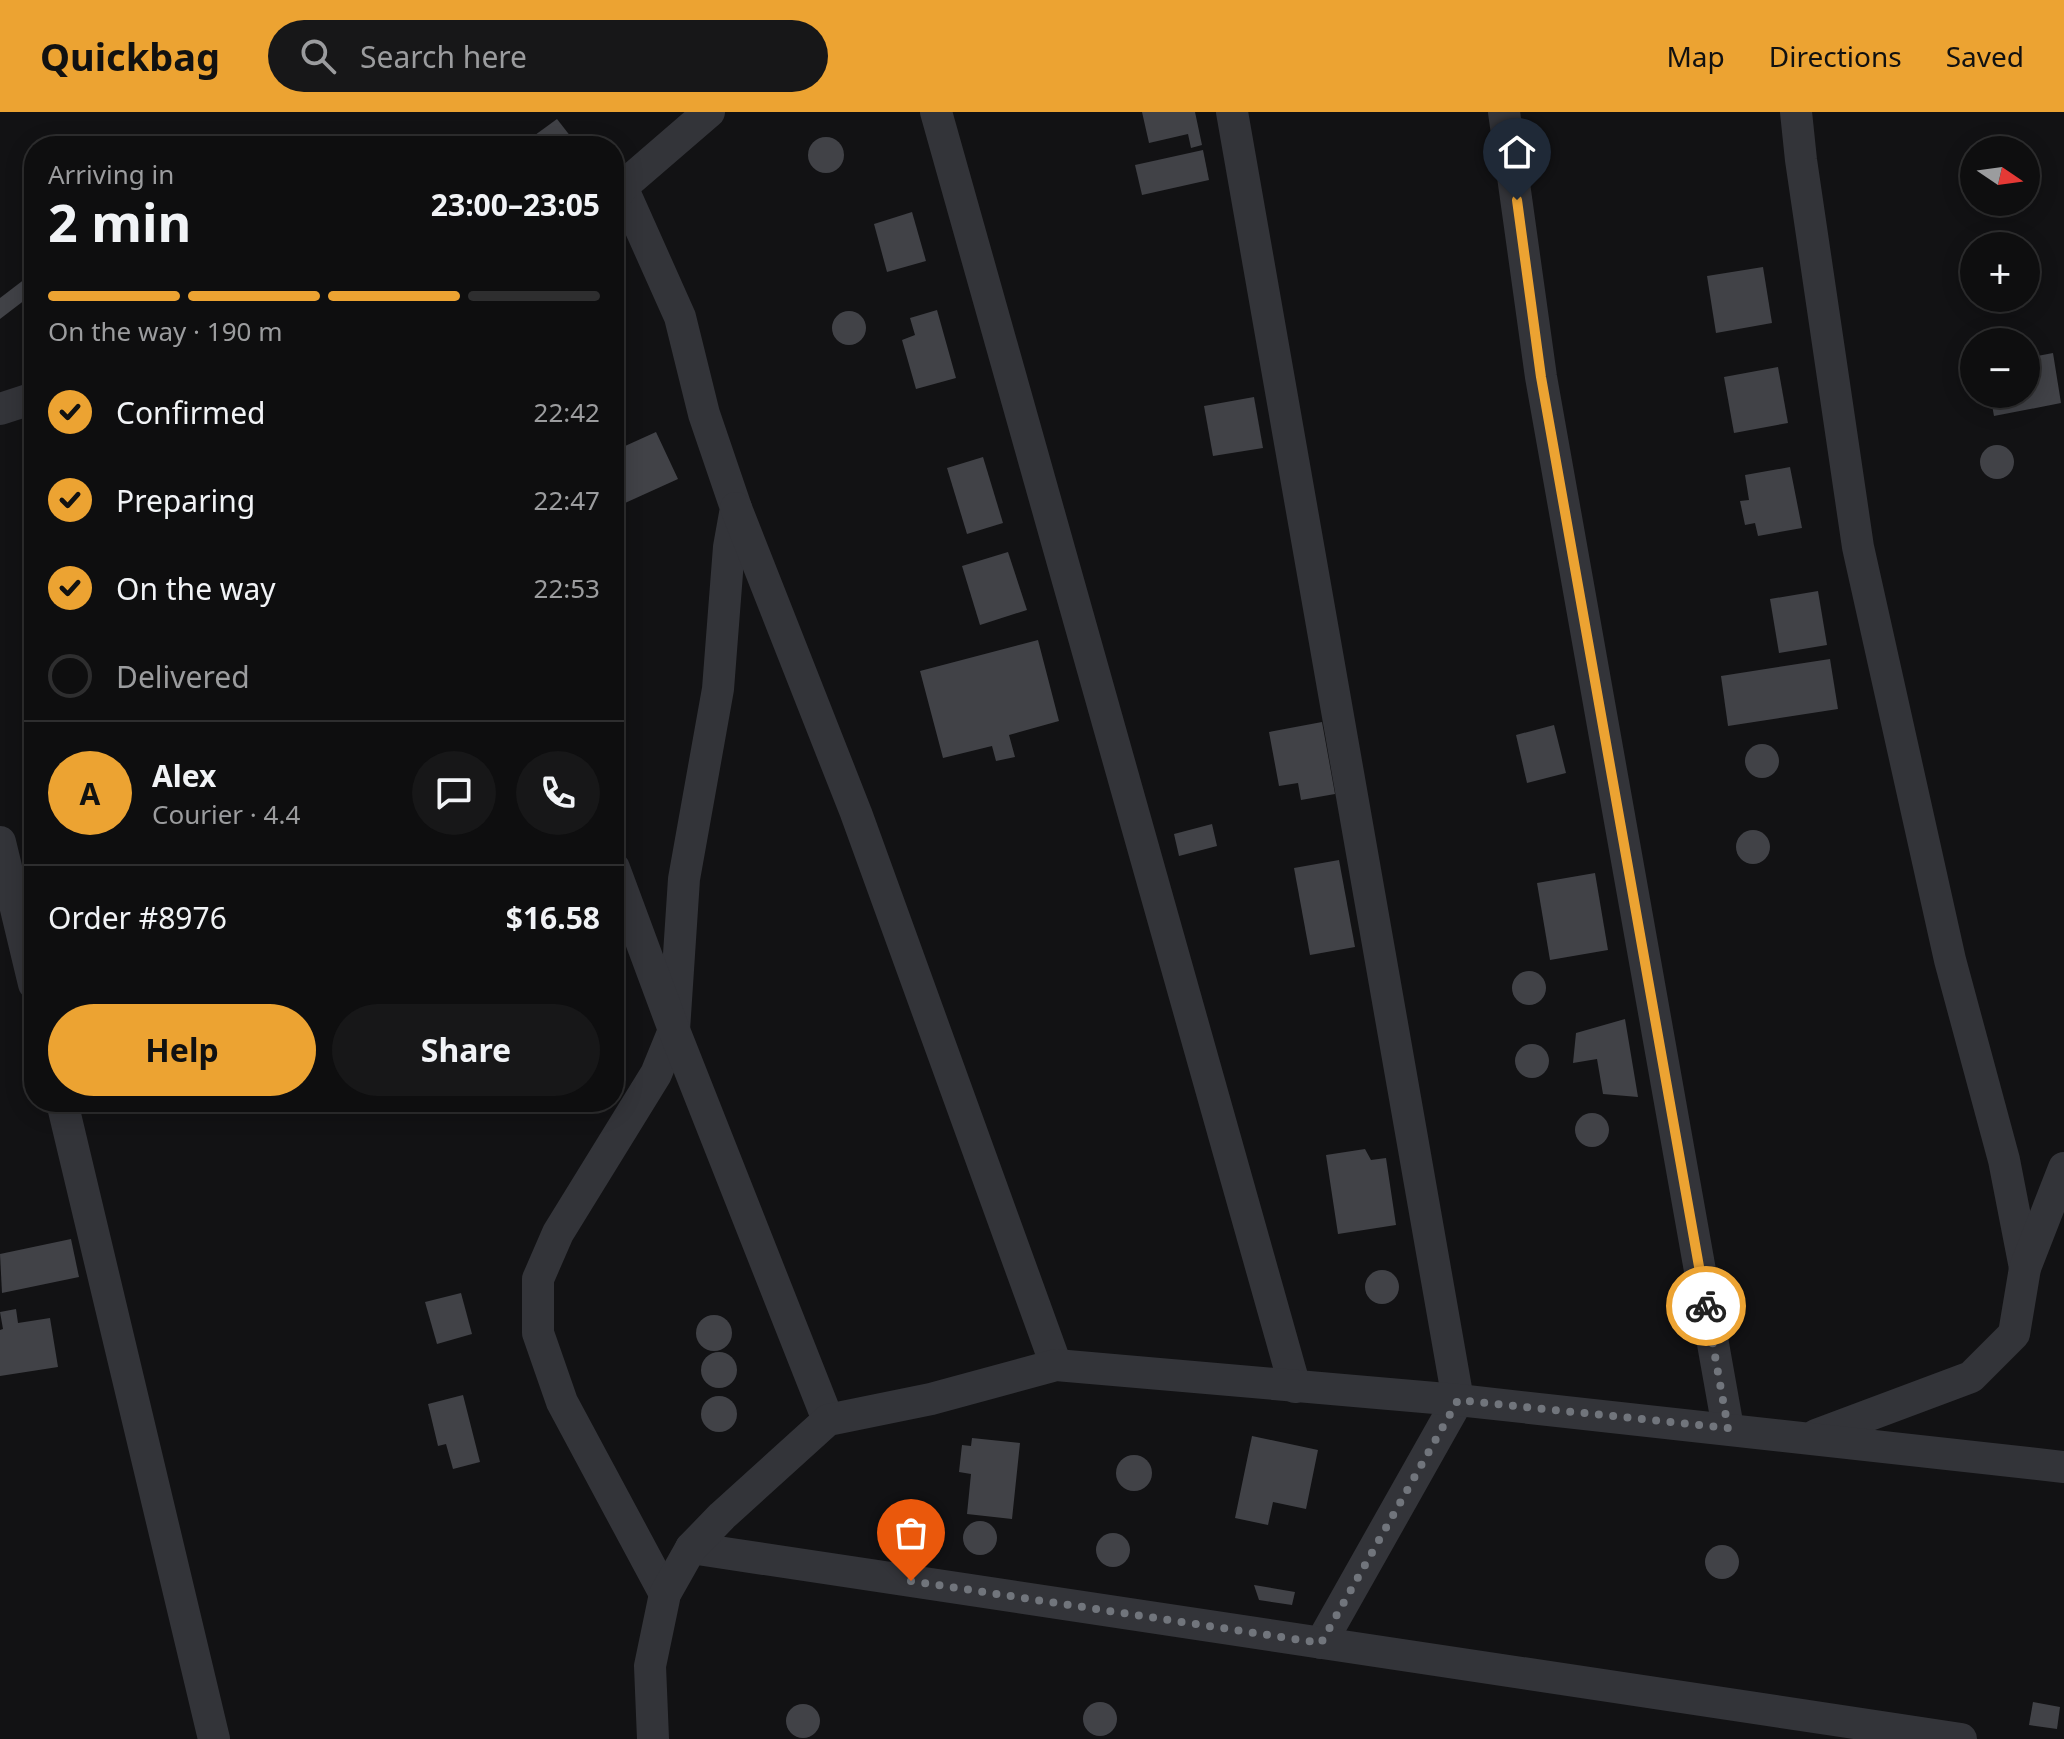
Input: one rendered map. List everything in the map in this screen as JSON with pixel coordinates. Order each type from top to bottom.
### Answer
[{"type":"street","points":[[624,188],[709,112]]},
{"type":"street","points":[[936,112],[1295,1387]]},
{"type":"street","points":[[1232,112],[1458,1400],[1321,1643]]},
{"type":"street","points":[[1504,112],[1541,377],[1728,1428]]},
{"type":"street","points":[[1796,112],[1858,547],[1950,960],[2004,1160],[2025,1268]]},
{"type":"street","points":[[624,205],[680,317],[704,414],[736,508],[856,813],[1056,1365]]},
{"type":"street","points":[[0,409],[24,401]]},
{"type":"street","points":[[665,1594],[562,1402],[538,1333],[538,1279],[558,1233],[656,1074],[674,1030],[684,879],[718,689],[729,547],[736,508]]},
{"type":"street","points":[[0,842],[24,942]]},
{"type":"street","points":[[624,895],[828,1420]]},
{"type":"street","points":[[64,1112],[214,1739]]},
{"type":"street","points":[[1810,1438],[1971,1377],[2014,1334],[2025,1268],[2064,1168]]},
{"type":"street","points":[[653,1739],[650,1666],[665,1594],[691,1548],[722,1516],[828,1420],[931,1399],[1056,1365],[1458,1400],[2064,1467]]},
{"type":"street","points":[[691,1548],[1961,1739]]},
{"type":"building","points":[[1142,112],[1195,112],[1202,145],[1191,148],[1188,134],[1149,143]]},
{"type":"building","points":[[557,119],[570,136],[534,136]]},
{"type":"building","points":[[826,137],[838,143],[844,155],[838,167],[826,173],[814,167],[808,155],[814,143]]},
{"type":"building","points":[[1203,150],[1209,180],[1142,195],[1135,165]]},
{"type":"building","points":[[912,212],[926,261],[887,272],[874,224]]},
{"type":"building","points":[[1763,267],[1772,323],[1716,333],[1707,276]]},
{"type":"building","points":[[24,280],[24,301],[0,319],[0,298]]},
{"type":"building","points":[[937,310],[956,378],[916,389],[902,340],[915,335],[910,318]]},
{"type":"building","points":[[849,311],[861,316],[866,328],[861,340],[849,345],[837,340],[832,328],[837,316]]},
{"type":"building","points":[[2053,353],[2061,403],[2040,407],[2040,355]]},
{"type":"building","points":[[1778,367],[1788,423],[1734,433],[1724,377]]},
{"type":"building","points":[[1254,397],[1263,448],[1213,456],[1204,406]]},
{"type":"building","points":[[1993,408],[2035,408],[1994,416]]},
{"type":"building","points":[[656,432],[678,479],[624,503],[624,446]]},
{"type":"building","points":[[1997,445],[2009,450],[2014,462],[2009,474],[1997,479],[1985,474],[1980,462],[1985,450]]},
{"type":"building","points":[[983,457],[1003,523],[967,534],[947,468]]},
{"type":"building","points":[[1790,467],[1802,528],[1758,536],[1755,523],[1745,525],[1740,501],[1749,500],[1745,475]]},
{"type":"building","points":[[1008,552],[1027,610],[980,625],[962,566]]},
{"type":"building","points":[[1818,591],[1827,645],[1779,653],[1770,599]]},
{"type":"building","points":[[1038,640],[1059,721],[1009,735],[1015,757],[996,761],[992,746],[943,758],[920,671]]},
{"type":"building","points":[[1830,659],[1838,709],[1728,726],[1721,676]]},
{"type":"building","points":[[1322,722],[1335,794],[1301,800],[1298,783],[1279,786],[1269,732]]},
{"type":"building","points":[[1554,725],[1566,773],[1527,783],[1516,735]]},
{"type":"building","points":[[1762,744],[1774,749],[1779,761],[1774,773],[1762,778],[1750,773],[1745,761],[1750,749]]},
{"type":"building","points":[[1212,824],[1217,846],[1179,856],[1174,834]]},
{"type":"building","points":[[1753,830],[1765,835],[1770,847],[1765,859],[1753,864],[1741,859],[1736,847],[1741,835]]},
{"type":"building","points":[[1339,860],[1355,947],[1310,955],[1294,868]]},
{"type":"building","points":[[1595,873],[1608,950],[1550,960],[1537,883]]},
{"type":"building","points":[[1529,971],[1541,976],[1546,988],[1541,1000],[1529,1005],[1517,1000],[1512,988],[1517,976]]},
{"type":"building","points":[[1625,1019],[1638,1097],[1603,1094],[1597,1059],[1573,1063],[1576,1033]]},
{"type":"building","points":[[1532,1044],[1544,1049],[1549,1061],[1544,1073],[1532,1078],[1520,1073],[1515,1061],[1520,1049]]},
{"type":"building","points":[[1592,1113],[1604,1118],[1609,1130],[1604,1142],[1592,1147],[1580,1142],[1575,1130],[1580,1118]]},
{"type":"building","points":[[1365,1149],[1371,1160],[1386,1158],[1396,1225],[1338,1234],[1326,1155]]},
{"type":"building","points":[[71,1239],[79,1277],[2,1293],[0,1254]]},
{"type":"building","points":[[1382,1270],[1394,1275],[1399,1287],[1394,1299],[1382,1304],[1370,1299],[1365,1287],[1370,1275]]},
{"type":"building","points":[[461,1293],[472,1334],[437,1344],[425,1302]]},
{"type":"building","points":[[16,1309],[18,1323],[50,1318],[58,1367],[0,1376],[0,1330],[3,1329],[0,1312]]},
{"type":"building","points":[[714,1315],[726,1321],[732,1333],[726,1345],[714,1351],[702,1345],[696,1333],[702,1321]]},
{"type":"building","points":[[719,1352],[731,1358],[737,1370],[731,1382],[719,1388],[707,1382],[701,1370],[707,1358]]},
{"type":"building","points":[[463,1395],[480,1462],[453,1469],[446,1444],[438,1446],[428,1404]]},
{"type":"building","points":[[719,1396],[732,1401],[737,1414],[732,1427],[719,1432],[706,1427],[701,1414],[706,1401]]},
{"type":"building","points":[[1252,1436],[1318,1450],[1306,1509],[1273,1502],[1268,1525],[1235,1518]]},
{"type":"building","points":[[972,1438],[1020,1443],[1012,1519],[967,1514],[971,1474],[959,1472],[962,1445],[971,1446]]},
{"type":"building","points":[[1134,1455],[1146,1461],[1152,1473],[1146,1485],[1134,1491],[1122,1485],[1116,1473],[1122,1461]]},
{"type":"building","points":[[980,1521],[992,1526],[997,1538],[992,1550],[980,1555],[968,1550],[963,1538],[968,1526]]},
{"type":"building","points":[[1113,1533],[1125,1538],[1130,1550],[1125,1562],[1113,1567],[1101,1562],[1096,1550],[1101,1538]]},
{"type":"building","points":[[1722,1545],[1734,1550],[1739,1562],[1734,1574],[1722,1579],[1710,1574],[1705,1562],[1710,1550]]},
{"type":"building","points":[[1254,1585],[1295,1592],[1292,1605],[1259,1600]]},
{"type":"building","points":[[1100,1702],[1112,1707],[1117,1719],[1112,1731],[1100,1736],[1088,1731],[1083,1719],[1088,1707]]},
{"type":"building","points":[[2033,1702],[2060,1707],[2057,1729],[2029,1725]]},
{"type":"building","points":[[803,1704],[815,1709],[820,1721],[815,1733],[803,1738],[791,1733],[786,1721],[791,1709]]},
{"type":"way so far","points":[[911,1581],[1321,1643],[1458,1400],[1728,1428],[1706,1306]]},
{"type":"route","points":[[1517,200],[1541,377],[1706,1306]]}]
